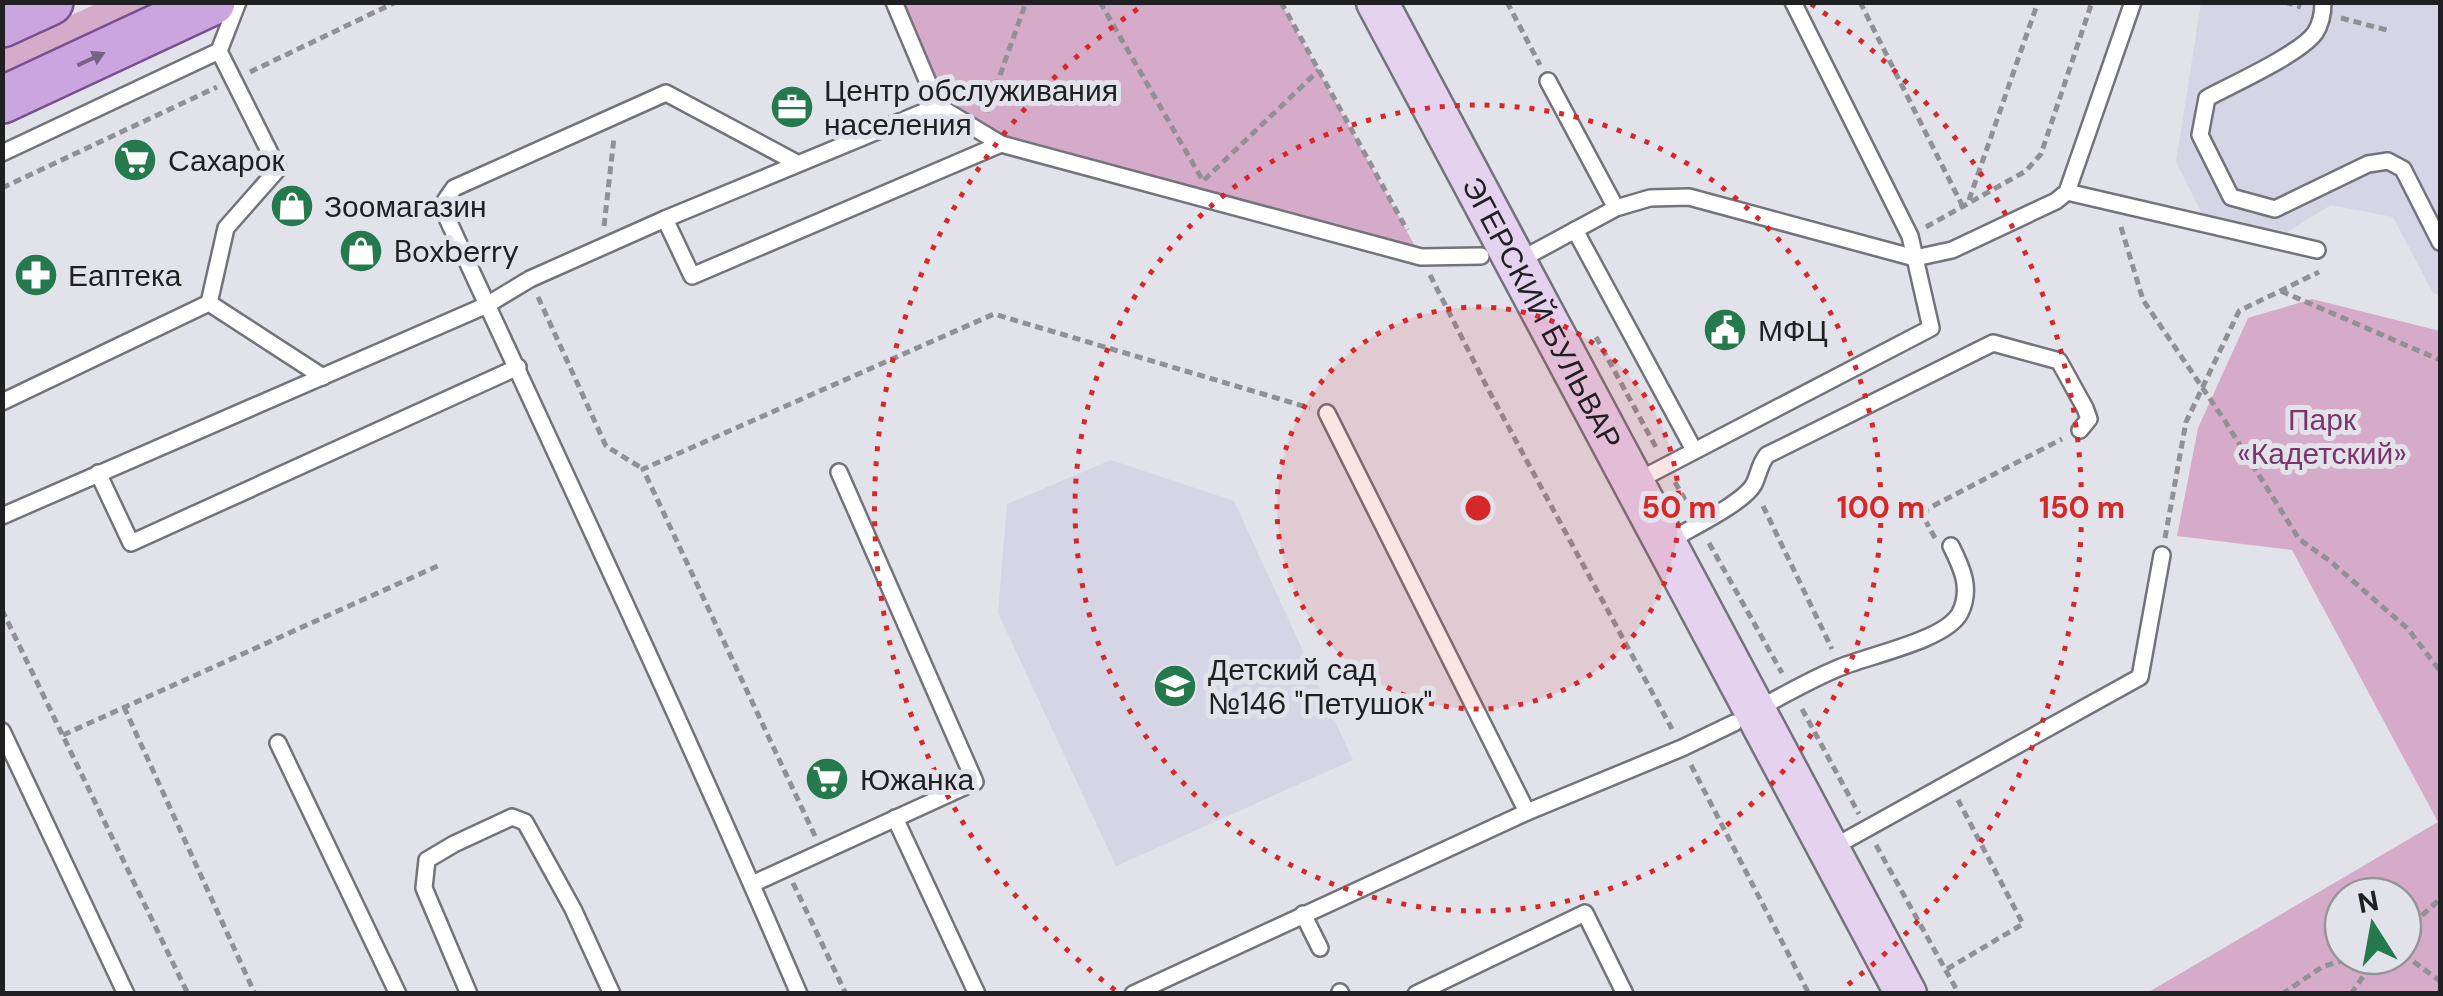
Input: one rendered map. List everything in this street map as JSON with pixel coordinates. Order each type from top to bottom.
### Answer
[{"type":"main road","points":[[2,24],[50,2]]},
{"type":"main road","points":[[2,100],[212,2]]},
{"type":"main road","name":"ЭГЕРСКИЙ БУЛЬВАР","points":[[1349,2],[1498,259],[1669,540],[1745,716],[1877,994]]},
{"type":"main road","name":"ЭГЕРСКИЙ БУЛЬВАР","points":[[1377,2],[1498,259]]},
{"type":"main road","name":"ЭГЕРСКИЙ БУЛЬВАР","points":[[1745,716],[1830,849],[1906,994]]},
{"type":"lane","points":[[2,153],[219,51],[238,2]]},
{"type":"lane","points":[[894,2],[938,106],[1001,144],[1421,258],[1498,259],[1576,230],[1616,208],[1650,198],[1688,197],[1914,258],[1952,250],[2056,201],[2067,192],[2133,2]]},
{"type":"lane","points":[[1636,481],[1931,328],[1910,236],[1794,2]]},
{"type":"lane","points":[[2323,2],[2316,32],[2299,48],[2207,98],[2200,135],[2230,196],[2275,209],[2368,164],[2388,161],[2403,169],[2440,242]]},
{"type":"lane","points":[[210,303],[226,228],[278,170],[219,51]]},
{"type":"lane","points":[[1548,80],[1616,208]]},
{"type":"lane","points":[[797,163],[666,92],[454,188],[445,201],[447,218],[518,367],[799,994]]},
{"type":"lane","points":[[2,516],[487,305],[530,280],[665,219],[938,106]]},
{"type":"lane","points":[[665,219],[692,276],[1001,144]]},
{"type":"lane","points":[[2067,192],[2317,250]]},
{"type":"lane","points":[[1576,230],[1694,450]]},
{"type":"lane","points":[[210,303],[322,377]]},
{"type":"lane","points":[[2,402],[210,303]]},
{"type":"lane","points":[[1669,540],[1740,498],[1754,485],[1759,466],[1767,456],[1993,343],[2059,361],[2086,408],[2089,419],[2080,430]]},
{"type":"lane","points":[[98,474],[131,543],[518,367]]},
{"type":"lane","points":[[1327,413],[1527,812]]},
{"type":"lane","points":[[752,884],[975,782],[838,472]]},
{"type":"lane","points":[[1133,994],[1527,812],[1682,748],[1840,668],[1940,632],[1959,616],[1967,594],[1964,572],[1951,546]]},
{"type":"lane","points":[[1830,849],[2140,677],[2162,556]]},
{"type":"lane","points":[[2,731],[126,994]]},
{"type":"lane","points":[[278,742],[398,994]]},
{"type":"lane","points":[[469,994],[424,888],[426,860],[512,817],[525,822],[573,909],[612,994]]},
{"type":"lane","points":[[895,818],[977,994]]},
{"type":"lane","points":[[1416,994],[1586,913],[1625,994]]},
{"type":"lane","points":[[1303,914],[1320,948]]},
{"type":"path","points":[[2,188],[396,2]]},
{"type":"path","points":[[980,131],[1026,2]]},
{"type":"path","points":[[1100,2],[1203,181],[1319,70]]},
{"type":"path","points":[[1280,2],[1421,258],[1810,994]]},
{"type":"path","points":[[1507,2],[1548,80]]},
{"type":"path","points":[[1860,2],[1966,205]]},
{"type":"path","points":[[1966,205],[2038,2]]},
{"type":"path","points":[[1910,236],[2026,171],[2041,154],[2092,2]]},
{"type":"path","points":[[602,247],[616,115]]},
{"type":"path","points":[[2114,205],[2144,300],[2299,539],[2408,629],[2440,671]]},
{"type":"path","points":[[2162,556],[2186,422],[2240,310],[2330,267],[2317,250]]},
{"type":"path","points":[[530,280],[606,446],[643,469],[822,852]]},
{"type":"path","points":[[2281,290],[2440,360]]},
{"type":"path","points":[[643,469],[994,314],[1327,413]]},
{"type":"path","points":[[1588,322],[1636,481],[1669,540],[1792,690],[1959,994]]},
{"type":"path","points":[[1951,546],[1935,538],[1924,518],[1927,509],[2080,430]]},
{"type":"path","points":[[1754,485],[1840,668]]},
{"type":"path","points":[[63,735],[442,564]]},
{"type":"path","points":[[2,610],[188,994]]},
{"type":"path","points":[[124,706],[254,994]]},
{"type":"path","points":[[1946,970],[2023,924],[1950,784]]},
{"type":"path","points":[[786,868],[846,994]]},
{"type":"path","points":[[2282,994],[2323,967]]},
{"type":"shaded area","points":[[2201,3],[2440,3],[2440,295],[2433,293],[2393,217],[2331,205],[2282,235],[2203,216],[2176,162]]},
{"type":"shaded area","name":"Детский сад №146 \"Петушок\"","points":[[1111,460],[1234,501],[1353,760],[1116,866],[998,613],[1007,504]]},
{"type":"green space","points":[[98,3],[167,3],[3,79],[2,47]]},
{"type":"green space","points":[[894,3],[1281,3],[1421,257],[1001,144],[938,106]]},
{"type":"green space","name":"Парк «Кадетский»","points":[[2312,299],[2440,331],[2440,993],[2147,993],[2323,890],[2323,976],[2423,976],[2423,876],[2346,876],[2438,822],[2292,550],[2177,536],[2198,428],[2248,318]]},
{"type":"place","name":"Центр обслуживания населения","points":[[792,107]]},
{"type":"place","name":"Сахарок","points":[[135,160]]},
{"type":"place","name":"Зоомагазин","points":[[292,206]]},
{"type":"place","name":"Boxberry","points":[[361,251]]},
{"type":"place","name":"Еаптека","points":[[36,275]]},
{"type":"place","name":"МФЦ","points":[[1725,330]]},
{"type":"place","name":"Детский сад №146 \"Петушок\"","points":[[1175,686]]},
{"type":"place","name":"Южанка","points":[[827,779]]}]
